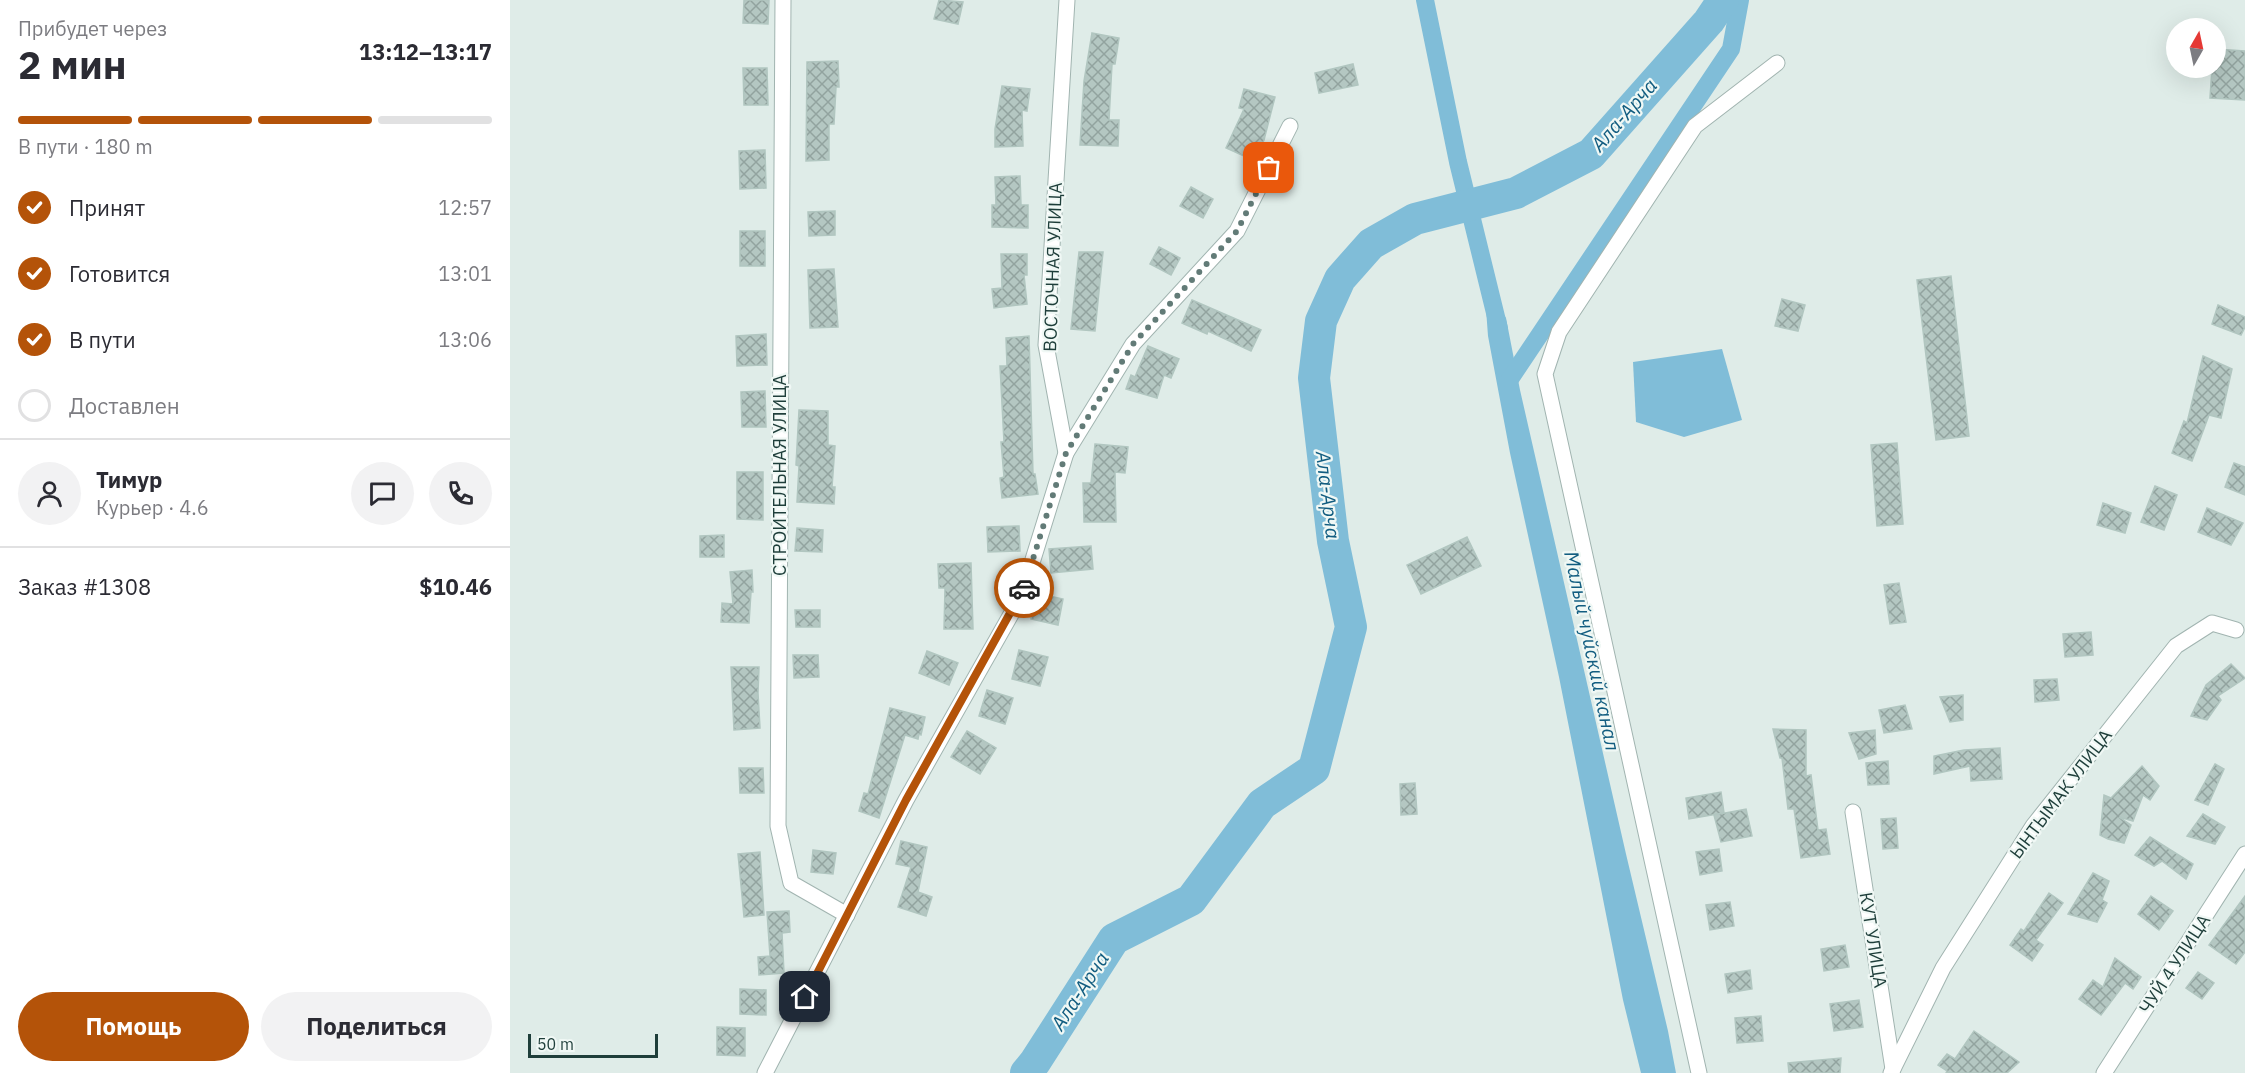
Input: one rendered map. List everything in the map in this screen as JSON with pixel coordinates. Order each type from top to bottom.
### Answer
[{"type":"street","name":"СТРОИТЕЛЬНАЯ УЛИЦА","points":[[783,0],[778,826],[790,883],[847,915]]},
{"type":"street","name":"ВОСТОЧНАЯ УЛИЦА","points":[[765,1073],[906,800],[1022,595],[1066,453],[1046,345],[1067,0]]},
{"type":"street","points":[[1700,1073],[1545,374],[1559,332],[1695,126],[1777,63]]},
{"type":"street","points":[[1066,453],[1133,344],[1237,231],[1290,126]]},
{"type":"street","name":"ЫНТЫМАК УЛИЦА","points":[[1892,1071],[1943,968],[2033,826],[2176,646],[2212,623],[2236,630]]},
{"type":"street","name":"КУТ УЛИЦА","points":[[1853,812],[1892,1071]]},
{"type":"street","name":"ЧУЙ 4 УЛИЦА","points":[[2104,1073],[2245,855]]},
{"type":"water","points":[[1498,305],[1506,318],[1520,390],[1676,1073],[1641,1073],[1623,1000],[1488,336],[1486,309]]},
{"type":"water","points":[[1722,349],[1742,420],[1684,437],[1636,422],[1633,362]]},
{"type":"building","points":[[744,0],[769,0],[768,24],[743,23]]},
{"type":"building","points":[[939,0],[963,2],[958,24],[934,19]]},
{"type":"building","points":[[1092,33],[1119,38],[1115,64],[1112,64],[1109,120],[1119,120],[1118,146],[1080,145],[1084,81]]},
{"type":"building","points":[[2226,50],[2245,51],[2245,100],[2210,98],[2211,78],[2226,78]]},
{"type":"building","points":[[838,61],[839,87],[836,87],[834,124],[829,124],[829,160],[806,161],[807,62]]},
{"type":"building","points":[[1353,64],[1358,85],[1319,93],[1315,73]]},
{"type":"building","points":[[743,68],[767,68],[768,105],[744,105]]},
{"type":"building","points":[[1002,86],[1030,89],[1027,111],[1022,110],[1023,146],[995,147],[995,129]]},
{"type":"building","points":[[1244,89],[1275,97],[1264,140],[1255,161],[1226,148],[1244,109],[1239,108]]},
{"type":"building","points":[[765,150],[766,188],[740,189],[739,151]]},
{"type":"building","points":[[1020,176],[1021,205],[1028,205],[1028,228],[992,227],[992,205],[996,205],[995,177]]},
{"type":"building","points":[[1191,187],[1213,199],[1203,218],[1180,206]]},
{"type":"building","points":[[835,211],[835,235],[809,236],[808,212]]},
{"type":"building","points":[[740,231],[765,231],[765,266],[740,266]]},
{"type":"building","points":[[1159,247],[1180,258],[1171,275],[1150,264]]},
{"type":"building","points":[[1079,252],[1103,252],[1095,331],[1071,329]]},
{"type":"building","points":[[1001,254],[1027,254],[1027,275],[1024,275],[1027,304],[994,308],[992,289],[1002,288]]},
{"type":"building","points":[[834,269],[838,327],[810,328],[808,270]]},
{"type":"building","points":[[1951,276],[1969,436],[1936,440],[1917,280]]},
{"type":"building","points":[[1782,299],[1805,305],[1798,331],[1775,326]]},
{"type":"building","points":[[1192,300],[1261,330],[1251,351],[1208,331],[1207,334],[1182,323]]},
{"type":"building","points":[[2218,305],[2245,317],[2245,327],[2241,335],[2212,324]]},
{"type":"building","points":[[766,334],[767,365],[737,366],[736,336]]},
{"type":"building","points":[[1029,336],[1033,474],[1035,474],[1038,494],[1002,498],[1000,478],[1004,477],[1001,442],[1004,442],[1000,366],[1007,366],[1006,338]]},
{"type":"building","points":[[1148,346],[1179,359],[1171,378],[1164,375],[1157,398],[1126,389],[1131,375],[1135,377]]},
{"type":"building","points":[[2203,356],[2232,369],[2221,418],[2209,415],[2192,461],[2172,453],[2184,421],[2187,423]]},
{"type":"building","points":[[765,391],[766,427],[742,427],[741,392]]},
{"type":"building","points":[[799,410],[828,411],[828,445],[835,446],[832,487],[835,487],[834,504],[797,502],[799,466],[796,465]]},
{"type":"building","points":[[1897,443],[1903,524],[1877,526],[1871,445]]},
{"type":"building","points":[[1095,444],[1128,447],[1125,473],[1115,472],[1116,522],[1084,522],[1083,483],[1091,483]]},
{"type":"building","points":[[2234,463],[2245,467],[2245,495],[2225,487]]},
{"type":"building","points":[[737,472],[763,472],[763,520],[737,519]]},
{"type":"building","points":[[2155,486],[2177,495],[2164,530],[2141,522]]},
{"type":"building","points":[[2103,503],[2131,513],[2125,533],[2097,525]]},
{"type":"building","points":[[2207,508],[2243,523],[2231,545],[2198,532]]},
{"type":"building","points":[[1019,526],[1020,551],[988,552],[987,527]]},
{"type":"building","points":[[797,528],[823,530],[822,552],[795,551]]},
{"type":"building","points":[[724,535],[724,557],[700,557],[700,536]]},
{"type":"building","points":[[1467,537],[1481,566],[1421,594],[1407,565]]},
{"type":"building","points":[[1091,546],[1093,569],[1051,573],[1049,549]]},
{"type":"building","points":[[971,563],[973,629],[944,629],[945,588],[939,588],[938,564]]},
{"type":"building","points":[[752,570],[753,592],[751,592],[749,623],[721,622],[722,603],[733,604],[730,572]]},
{"type":"building","points":[[1899,583],[1906,622],[1890,624],[1884,585]]},
{"type":"building","points":[[1036,593],[1063,599],[1058,625],[1031,619]]},
{"type":"building","points":[[795,610],[820,610],[820,627],[796,627]]},
{"type":"building","points":[[2091,632],[2093,655],[2065,657],[2063,634]]},
{"type":"building","points":[[1019,650],[1048,657],[1040,686],[1012,679]]},
{"type":"building","points":[[927,651],[958,663],[949,685],[919,673]]},
{"type":"building","points":[[793,655],[818,655],[819,677],[794,678]]},
{"type":"building","points":[[2231,664],[2245,678],[2218,696],[2221,700],[2207,720],[2191,716],[2206,685]]},
{"type":"building","points":[[731,667],[759,667],[760,728],[734,730]]},
{"type":"building","points":[[2057,679],[2059,700],[2035,702],[2034,680]]},
{"type":"building","points":[[987,690],[1013,698],[1005,724],[979,716]]},
{"type":"building","points":[[1963,695],[1963,720],[1950,722],[1940,697]]},
{"type":"building","points":[[1905,705],[1912,729],[1884,733],[1879,710]]},
{"type":"building","points":[[890,708],[925,717],[918,739],[905,735],[879,818],[859,811],[864,793],[868,794]]},
{"type":"building","points":[[1773,729],[1806,730],[1806,776],[1811,775],[1818,830],[1826,829],[1830,854],[1801,858],[1794,809],[1788,809],[1782,758],[1780,758]]},
{"type":"building","points":[[1875,730],[1876,754],[1859,759],[1849,733]]},
{"type":"building","points":[[967,731],[996,748],[980,774],[951,757]]},
{"type":"building","points":[[2000,748],[2002,779],[1971,781],[1970,766],[1934,774],[1934,756],[1964,750]]},
{"type":"building","points":[[1888,761],[1889,784],[1868,785],[1866,763]]},
{"type":"building","points":[[2215,764],[2224,769],[2208,805],[2195,800]]},
{"type":"building","points":[[2142,766],[2159,786],[2150,800],[2143,795],[2133,821],[2119,817],[2131,825],[2124,843],[2100,835],[2104,795],[2111,798]]},
{"type":"building","points":[[739,768],[763,768],[764,793],[740,793]]},
{"type":"building","points":[[1415,783],[1417,814],[1401,815],[1400,784]]},
{"type":"building","points":[[1721,792],[1724,813],[1689,819],[1686,798]]},
{"type":"building","points":[[1746,809],[1752,836],[1721,842],[1714,815]]},
{"type":"building","points":[[2203,814],[2225,827],[2215,844],[2187,836]]},
{"type":"building","points":[[1896,818],[1898,848],[1883,849],[1881,819]]},
{"type":"building","points":[[2150,837],[2193,864],[2186,879],[2162,861],[2154,866],[2135,855]]},
{"type":"building","points":[[901,841],[927,847],[918,892],[932,897],[926,916],[898,907],[911,867],[896,864]]},
{"type":"building","points":[[1719,849],[1722,871],[1700,875],[1696,852]]},
{"type":"building","points":[[813,850],[836,853],[833,874],[811,872]]},
{"type":"building","points":[[760,852],[764,915],[744,917],[738,854]]},
{"type":"building","points":[[2093,873],[2109,881],[2102,900],[2107,903],[2097,922],[2068,914]]},
{"type":"building","points":[[2049,893],[2063,903],[2036,940],[2043,945],[2032,961],[2010,945],[2021,929],[2024,931]]},
{"type":"building","points":[[2151,896],[2173,911],[2159,930],[2138,914]]},
{"type":"building","points":[[2245,896],[2245,952],[2236,964],[2209,945]]},
{"type":"building","points":[[1730,902],[1734,926],[1710,930],[1706,905]]},
{"type":"building","points":[[789,911],[790,932],[782,933],[784,973],[759,975],[758,957],[770,956],[767,912]]},
{"type":"building","points":[[1845,945],[1849,967],[1824,971],[1821,949]]},
{"type":"building","points":[[2115,958],[2141,977],[2133,989],[2125,983],[2101,1015],[2079,999],[2093,980],[2103,987]]},
{"type":"building","points":[[1750,970],[1752,989],[1728,993],[1725,974]]},
{"type":"building","points":[[2198,972],[2214,983],[2202,999],[2186,988]]},
{"type":"building","points":[[740,989],[766,990],[766,1015],[740,1014]]},
{"type":"building","points":[[1859,1000],[1863,1027],[1834,1031],[1830,1004]]},
{"type":"building","points":[[1761,1016],[1763,1041],[1737,1043],[1735,1018]]},
{"type":"building","points":[[717,1027],[745,1028],[745,1056],[717,1055]]},
{"type":"building","points":[[1974,1031],[2019,1062],[2007,1073],[1946,1073],[1947,1071],[1938,1065],[1947,1054],[1955,1059]]},
{"type":"building","points":[[1841,1058],[1840,1073],[1789,1073],[1788,1063]]},
{"type":"waterway","points":[[1425,0],[1458,162],[1499,329]]},
{"type":"waterway","name":"Ала-Арча","points":[[1026,1073],[1114,939],[1191,900],[1262,804],[1314,769],[1351,627],[1333,541],[1314,378],[1321,321],[1340,279],[1371,244],[1415,219],[1516,193],[1591,154],[1709,21],[1723,0]]},
{"type":"waterway","points":[[1510,379],[1731,49],[1740,0]]},
{"type":"way so far","points":[[1024,588],[1066,453],[1133,344],[1237,231],[1269,168]]},
{"type":"route","points":[[805,997],[906,800],[1024,588]]},
{"type":"water label","name":"Малый чуйский канал","points":[[1592,651]]}]
